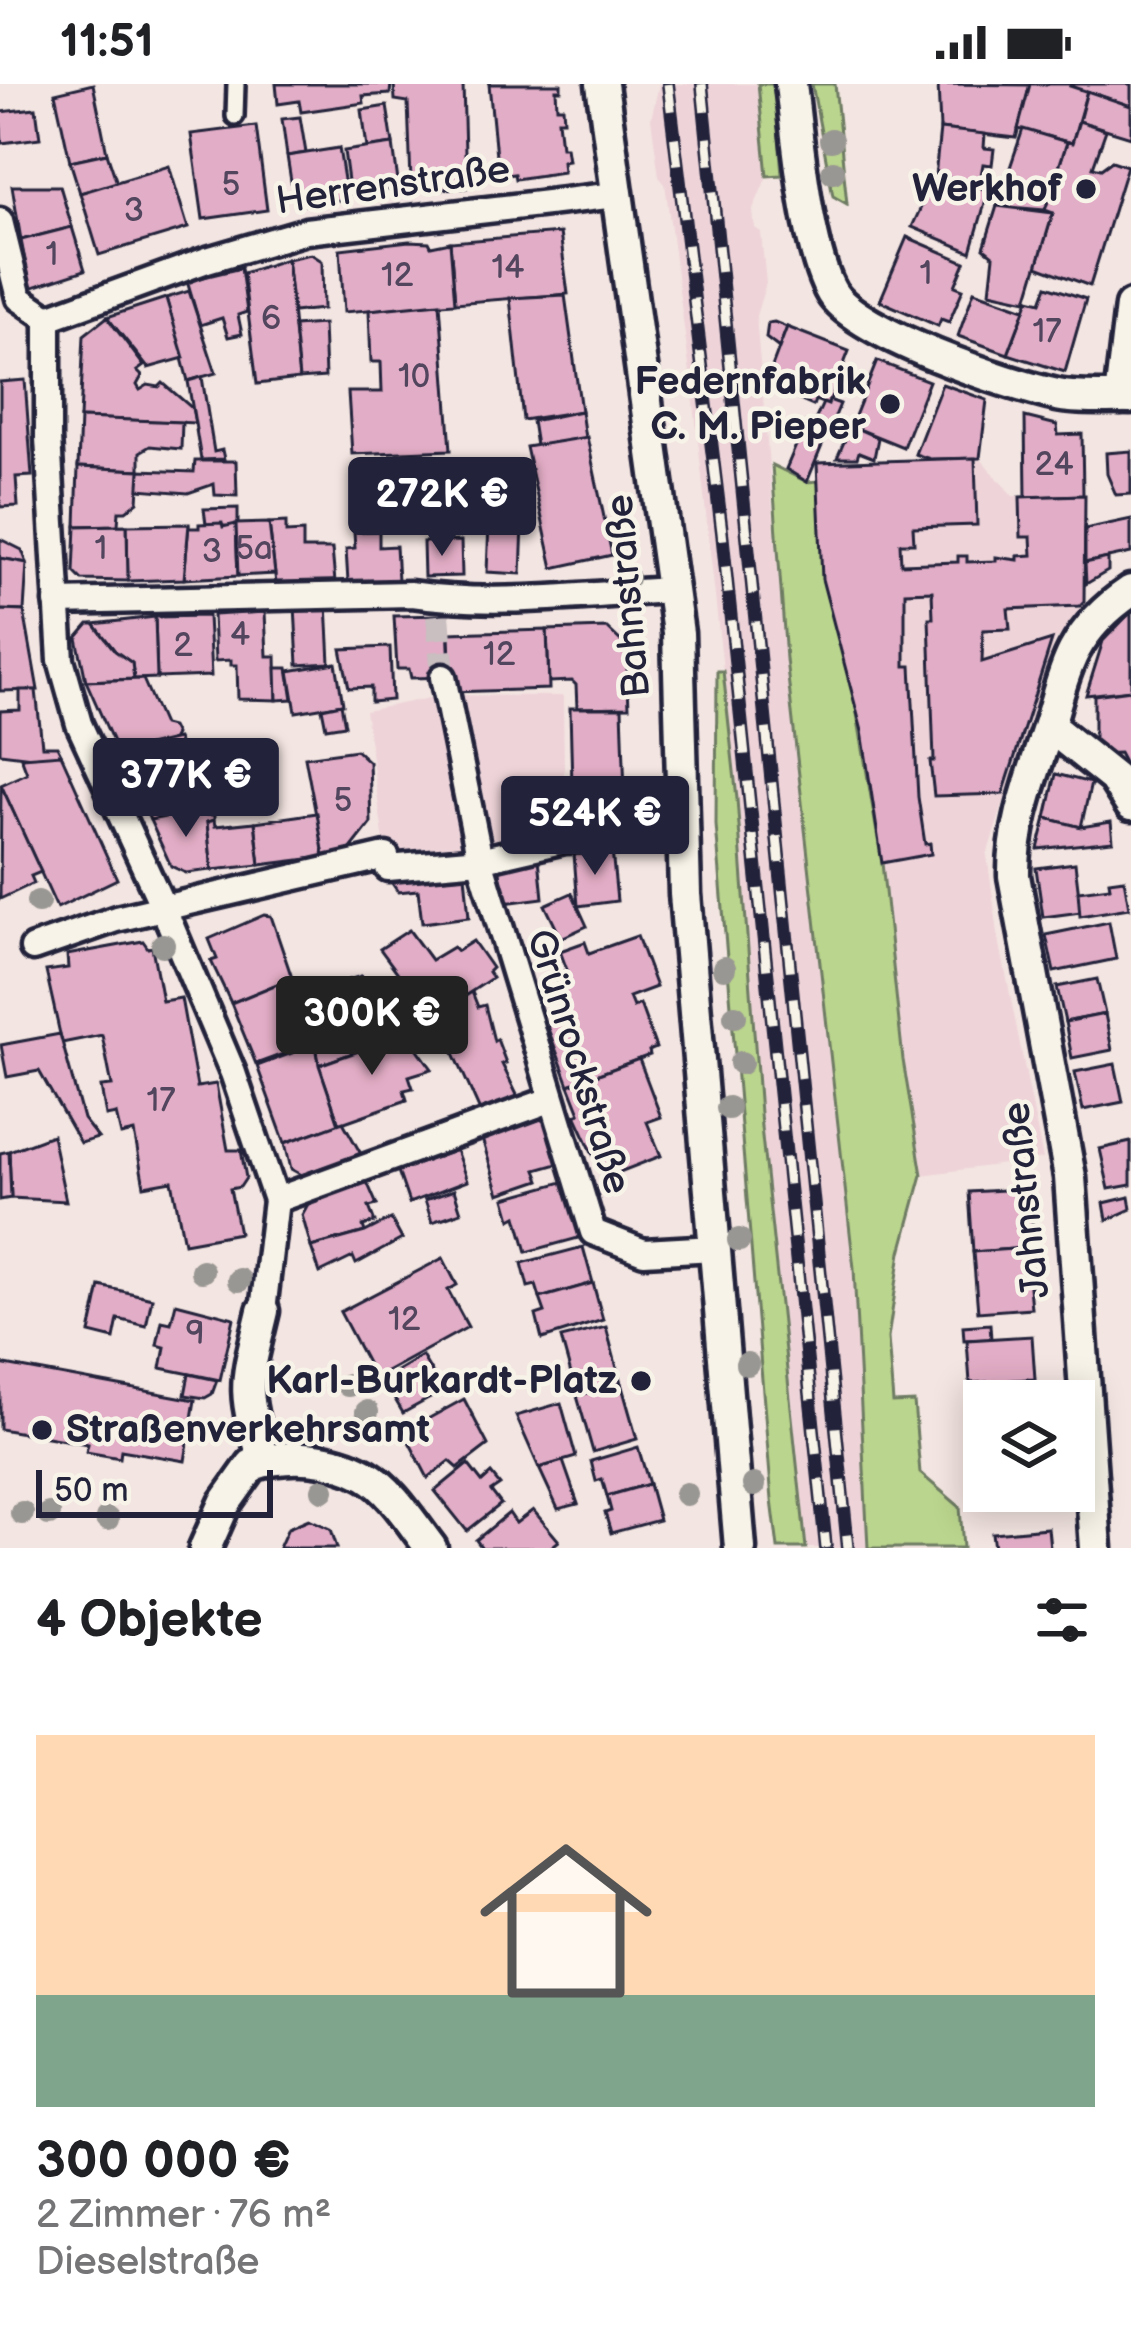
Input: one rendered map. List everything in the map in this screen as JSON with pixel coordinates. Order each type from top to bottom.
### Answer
[{"type":"street","name":"Bahnstraße","points":[[602,84],[678,633],[685,894],[740,1548]]},
{"type":"street","points":[[791,84],[817,256],[832,295],[850,314],[911,344],[1060,396],[1126,398],[1131,305]]},
{"type":"street","name":"Herrenstraße","points":[[48,318],[207,260],[305,231],[616,195]]},
{"type":"street","points":[[0,221],[19,298],[48,318],[47,438],[61,660],[80,724],[232,1073],[276,1200],[263,1311],[245,1384],[247,1409],[265,1461]]},
{"type":"street","points":[[56,602],[411,594],[438,606],[673,590]]},
{"type":"street","name":"Jahnstraße","points":[[1096,1548],[1070,1177],[1014,876],[1023,806],[1076,649],[1106,607],[1131,591]]},
{"type":"street","name":"Grünrockstraße","points":[[443,677],[480,860],[593,1232],[644,1252],[714,1248]]},
{"type":"street","points":[[1049,726],[1114,778],[1131,805]]},
{"type":"street","points":[[33,948],[163,907],[386,856],[388,868],[480,860],[565,840],[621,838]]},
{"type":"street","points":[[276,1200],[550,1100]]},
{"type":"street","points":[[205,1548],[225,1503],[252,1465],[283,1457],[325,1460],[368,1476],[431,1548]]},
{"type":"lane","points":[[235,116],[236,84]]},
{"type":"shaded area","points":[[659,84],[758,84],[767,176],[753,210],[755,228],[761,232],[766,283],[756,316],[786,659],[854,1268],[868,1548],[806,1548],[761,1127],[737,799],[694,404],[665,184],[659,177],[651,119]]},
{"type":"shaded area","points":[[980,458],[1013,496],[1085,495],[1085,609],[1055,641],[987,855],[1043,1159],[922,1175],[903,1060],[882,863],[817,463]]},
{"type":"shaded area","points":[[444,695],[563,696],[565,840],[480,860],[386,856],[365,711]]},
{"type":"green space","points":[[758,84],[775,84],[782,175],[767,176]]},
{"type":"green space","points":[[812,84],[835,84],[847,204],[833,196]]},
{"type":"green space","points":[[772,465],[807,482],[818,481],[882,863],[903,1060],[922,1175],[901,1252],[888,1338],[893,1403],[914,1402],[920,1473],[960,1507],[963,1548],[868,1548],[854,1268],[786,659]]},
{"type":"green space","points":[[717,671],[723,671],[737,799],[761,1127],[806,1548],[778,1548],[772,1500],[716,825]]},
{"type":"building","points":[[93,84],[107,153],[70,161],[55,93]]},
{"type":"building","points":[[276,84],[391,84],[390,94],[363,96],[364,103],[301,112],[299,101],[278,104]]},
{"type":"building","points":[[394,84],[463,84],[466,188],[404,190],[404,183],[411,182],[408,102],[395,100]]},
{"type":"building","points":[[489,84],[561,84],[561,90],[556,90],[557,107],[563,107],[564,120],[558,120],[561,147],[566,147],[568,160],[562,161],[563,172],[515,179],[514,174],[498,176]]},
{"type":"building","points":[[938,84],[1030,85],[1016,138],[940,129]]},
{"type":"building","points":[[1030,84],[1071,84],[1087,91],[1072,143],[1018,129]]},
{"type":"building","points":[[1131,84],[1131,106],[1070,86]]},
{"type":"building","points":[[1087,91],[1131,106],[1131,137],[1079,121]]},
{"type":"building","points":[[387,106],[393,144],[367,148],[362,110]]},
{"type":"building","points":[[36,108],[40,138],[2,143],[0,112]]},
{"type":"building","points":[[300,117],[306,153],[287,156],[282,119]]},
{"type":"building","name":"Werkhof","points":[[1079,121],[1106,130],[1093,167],[1101,169],[1112,161],[1127,166],[1090,286],[1037,266],[1053,213],[1045,210],[1067,142],[1072,143]]},
{"type":"building","points":[[256,126],[267,210],[203,219],[191,134]]},
{"type":"building","points":[[940,129],[985,134],[984,148],[994,149],[992,165],[983,164],[980,181],[935,177]]},
{"type":"building","points":[[1023,129],[1067,142],[1045,210],[997,206]]},
{"type":"building","points":[[393,144],[399,189],[350,196],[344,151]]},
{"type":"building","points":[[339,148],[347,199],[295,206],[287,156]]},
{"type":"building","points":[[107,153],[117,183],[80,193],[70,161]]},
{"type":"building","points":[[169,166],[188,228],[99,255],[80,193]]},
{"type":"building","points":[[932,183],[989,189],[971,252],[912,227]]},
{"type":"building","points":[[12,186],[60,186],[72,227],[21,240]]},
{"type":"building","points":[[997,206],[1053,213],[1027,300],[990,292],[994,256],[984,248]]},
{"type":"building","points":[[72,227],[85,270],[30,288],[21,240]]},
{"type":"building","points":[[560,233],[568,294],[455,303],[450,242]]},
{"type":"building","points":[[907,237],[965,262],[955,286],[963,289],[949,322],[941,319],[938,326],[880,301]]},
{"type":"building","points":[[409,241],[431,246],[450,242],[455,303],[344,312],[340,249]]},
{"type":"building","points":[[311,254],[322,261],[323,309],[293,312],[287,259]]},
{"type":"building","points":[[287,259],[299,379],[257,384],[243,273]]},
{"type":"building","points":[[241,268],[247,312],[238,315],[242,334],[228,337],[222,318],[200,325],[187,281]]},
{"type":"building","points":[[1047,286],[1086,299],[1065,372],[1008,354],[1029,299],[1041,302]]},
{"type":"building","points":[[189,291],[216,373],[188,381],[166,298]]},
{"type":"building","points":[[974,291],[1025,309],[1008,354],[958,336]]},
{"type":"building","points":[[565,295],[581,411],[523,420],[510,298]]},
{"type":"building","points":[[166,298],[184,358],[148,368],[107,317]]},
{"type":"building","points":[[440,303],[451,450],[352,454],[348,392],[382,392],[381,362],[371,362],[369,310]]},
{"type":"building","points":[[107,317],[144,366],[137,371],[142,376],[137,385],[140,390],[163,383],[192,408],[195,423],[80,418],[84,335]]},
{"type":"building","points":[[768,323],[787,327],[779,348],[766,338]]},
{"type":"building","points":[[323,324],[325,377],[299,379],[294,326]]},
{"type":"building","points":[[787,327],[849,351],[828,405],[815,400],[813,406],[799,400],[801,394],[772,384],[769,375]]},
{"type":"building","name":"Federnfabrik C. M. Pieper","points":[[877,361],[929,381],[903,447],[851,426]]},
{"type":"building","points":[[202,377],[214,452],[222,450],[224,459],[201,460],[188,381]]},
{"type":"building","points":[[25,380],[32,476],[16,477],[18,506],[0,507],[0,382]]},
{"type":"building","points":[[942,384],[987,400],[980,458],[930,459],[915,454]]},
{"type":"building","points":[[829,400],[840,404],[829,431],[813,425]]},
{"type":"building","points":[[581,411],[585,438],[536,446],[532,421]]},
{"type":"building","points":[[1025,417],[1057,425],[1058,435],[1082,434],[1083,495],[1026,497]]},
{"type":"building","points":[[80,418],[182,422],[181,449],[150,446],[140,452],[140,470],[78,467]]},
{"type":"building","points":[[806,422],[828,431],[807,482],[786,469]]},
{"type":"building","points":[[851,426],[878,438],[874,458],[859,452],[857,458],[837,458]]},
{"type":"building","points":[[587,437],[612,555],[553,568],[526,447]]},
{"type":"building","points":[[1131,451],[1131,494],[1116,495],[1107,474],[1106,453]]},
{"type":"building","points":[[975,458],[977,525],[913,527],[914,543],[900,543],[901,564],[958,562],[958,556],[967,556],[967,562],[1032,555],[1031,537],[1021,537],[1020,497],[1085,495],[1084,602],[1080,606],[1008,609],[1010,629],[983,630],[982,662],[1052,640],[1003,794],[934,796],[930,761],[934,761],[932,591],[905,592],[905,666],[911,666],[918,797],[925,844],[930,843],[931,854],[882,863],[862,731],[822,579],[817,463]]},
{"type":"building","points":[[195,461],[236,461],[237,496],[215,495],[214,484],[188,493],[138,489],[140,470],[194,472]]},
{"type":"building","points":[[78,467],[140,470],[138,502],[119,511],[118,525],[76,526]]},
{"type":"building","points":[[490,498],[524,499],[521,574],[487,572]]},
{"type":"building","points":[[238,508],[234,527],[206,524],[204,509]]},
{"type":"building","points":[[1131,519],[1131,553],[1085,563],[1085,529]]},
{"type":"building","points":[[286,522],[286,533],[303,532],[303,549],[332,549],[335,582],[276,584],[269,523]]},
{"type":"building","points":[[222,523],[223,527],[236,524],[238,576],[184,579],[189,524],[189,528],[199,528],[199,524]]},
{"type":"building","points":[[269,523],[275,574],[238,576],[236,524]]},
{"type":"building","points":[[189,524],[184,579],[128,581],[127,525]]},
{"type":"building","points":[[127,525],[128,581],[82,580],[74,572],[76,526]]},
{"type":"building","points":[[379,531],[379,547],[396,546],[398,580],[348,582],[346,549],[355,548],[354,532]]},
{"type":"building","points":[[0,539],[22,550],[27,563],[0,558]]},
{"type":"building","points":[[461,541],[462,576],[424,577],[423,542]]},
{"type":"building","points":[[0,558],[27,563],[24,611],[0,610]]},
{"type":"building","points":[[1108,558],[1108,571],[1086,584],[1085,563]]},
{"type":"building","points":[[327,603],[330,663],[298,665],[295,605]]},
{"type":"building","points":[[0,610],[24,611],[38,690],[0,691]]},
{"type":"building","points":[[265,612],[267,656],[276,656],[277,700],[238,699],[237,665],[231,665],[231,660],[215,661],[213,615]]},
{"type":"building","points":[[1131,612],[1131,690],[1086,695],[1103,641]]},
{"type":"building","points":[[448,615],[450,677],[411,678],[409,669],[397,669],[394,616]]},
{"type":"building","points":[[208,616],[211,676],[157,678],[155,617]]},
{"type":"building","points":[[155,617],[157,678],[134,679],[132,663],[115,651],[94,624]]},
{"type":"building","points":[[89,624],[132,663],[134,679],[86,681],[77,638]]},
{"type":"building","points":[[607,628],[626,646],[629,707],[577,708],[572,681],[549,682],[547,630]]},
{"type":"building","points":[[547,630],[549,689],[451,692],[449,633]]},
{"type":"building","points":[[390,647],[392,700],[371,702],[371,687],[349,688],[341,649]]},
{"type":"building","points":[[336,663],[343,704],[296,712],[289,671]]},
{"type":"building","points":[[276,668],[288,668],[293,699],[277,700]]},
{"type":"building","points":[[143,679],[163,725],[175,735],[172,741],[118,753],[86,681]]},
{"type":"building","points":[[20,690],[36,690],[42,746],[57,746],[61,754],[40,758],[0,753],[0,711],[20,710]]},
{"type":"building","points":[[1131,690],[1128,770],[1119,753],[1094,754],[1094,695]]},
{"type":"building","points":[[341,704],[345,725],[326,728],[322,708]]},
{"type":"building","points":[[570,708],[622,708],[626,822],[573,825]]},
{"type":"building","points":[[177,739],[182,750],[178,753],[205,809],[150,820],[118,753]]},
{"type":"building","points":[[356,750],[369,762],[371,823],[346,855],[324,857],[305,757]]},
{"type":"building","points":[[61,754],[117,879],[57,908],[1,785],[27,773],[21,757]]},
{"type":"building","points":[[1056,774],[1091,783],[1081,827],[1046,818]]},
{"type":"building","points":[[1,785],[41,872],[31,876],[34,883],[0,899]]},
{"type":"building","points":[[207,809],[207,815],[214,815],[207,822],[212,870],[186,873],[171,866],[150,820]]},
{"type":"building","points":[[317,813],[324,857],[260,865],[255,822]]},
{"type":"building","points":[[1046,818],[1081,827],[1111,822],[1113,841],[1038,849]]},
{"type":"building","points":[[214,820],[215,826],[255,822],[260,865],[212,870],[207,822]]},
{"type":"building","points":[[612,850],[617,901],[578,906],[574,854]]},
{"type":"building","points":[[539,858],[543,898],[504,903],[499,863]]},
{"type":"building","points":[[1075,863],[1081,912],[1043,917],[1036,868]]},
{"type":"building","points":[[464,864],[469,917],[422,923],[418,890],[398,892],[385,873]]},
{"type":"building","points":[[1124,879],[1129,908],[1080,916],[1078,891],[1110,887],[1109,881]]},
{"type":"building","points":[[572,893],[587,926],[561,938],[545,905]]},
{"type":"building","points":[[271,916],[292,978],[231,1003],[211,961],[217,959],[209,939]]},
{"type":"building","points":[[1109,922],[1116,959],[1054,972],[1046,935]]},
{"type":"building","points":[[409,930],[431,960],[473,941],[492,968],[488,972],[492,978],[407,1034],[379,997],[403,980],[380,949]]},
{"type":"building","points":[[637,936],[656,987],[629,997],[633,1007],[640,1004],[656,1048],[650,1055],[569,1085],[547,1026],[570,1017],[554,974],[567,970],[560,951],[585,942],[589,953]]},
{"type":"building","points":[[143,941],[152,947],[162,1001],[181,998],[197,1087],[216,1084],[228,1150],[241,1150],[246,1178],[240,1187],[230,1189],[239,1233],[184,1243],[172,1181],[144,1186],[134,1132],[121,1135],[116,1114],[106,1116],[101,1087],[112,1086],[102,1035],[62,1043],[46,971],[68,968],[67,955]]},
{"type":"building","points":[[361,976],[407,1034],[319,1065],[316,1044],[295,997]]},
{"type":"building","points":[[1097,979],[1105,1014],[1065,1022],[1057,987]]},
{"type":"building","points":[[287,980],[313,1043],[256,1064],[231,1003]]},
{"type":"building","points":[[472,992],[478,1007],[485,1005],[494,1041],[497,1039],[506,1063],[502,1064],[518,1097],[480,1111],[454,1053],[447,1020],[452,1017],[448,1007]]},
{"type":"building","points":[[1105,1014],[1112,1050],[1072,1058],[1065,1022]]},
{"type":"building","points":[[60,1034],[83,1119],[98,1138],[80,1143],[39,1071],[7,1077],[1,1045]]},
{"type":"building","points":[[407,1034],[432,1069],[409,1076],[413,1088],[404,1090],[407,1100],[339,1124],[319,1065]]},
{"type":"building","points":[[316,1044],[339,1124],[285,1143],[257,1066]]},
{"type":"building","points":[[639,1059],[661,1117],[647,1122],[661,1156],[604,1178],[575,1115],[580,1113],[569,1085]]},
{"type":"building","points":[[1115,1064],[1123,1102],[1083,1110],[1075,1072]]},
{"type":"building","points":[[540,1119],[549,1124],[561,1163],[536,1170],[540,1180],[499,1194],[482,1139]]},
{"type":"building","points":[[343,1122],[361,1154],[302,1175],[291,1169],[285,1143]]},
{"type":"building","points":[[52,1135],[66,1201],[11,1198],[9,1151]]},
{"type":"building","points":[[1131,1142],[1131,1185],[1109,1189],[1100,1149]]},
{"type":"building","points":[[456,1150],[467,1181],[409,1203],[398,1171]]},
{"type":"building","points":[[9,1151],[11,1198],[0,1200],[0,1153]]},
{"type":"building","points":[[566,1181],[582,1237],[527,1252],[517,1216],[511,1219],[505,1198]]},
{"type":"building","points":[[367,1182],[377,1205],[369,1207],[375,1222],[363,1226],[365,1232],[311,1247],[302,1215],[309,1202]]},
{"type":"building","points":[[1021,1189],[1023,1210],[1034,1219],[1024,1229],[1026,1248],[973,1252],[969,1192]]},
{"type":"building","points":[[454,1190],[461,1212],[432,1222],[425,1200]]},
{"type":"building","points":[[1129,1197],[1131,1209],[1107,1220],[1104,1203]]},
{"type":"building","points":[[391,1219],[402,1239],[356,1264],[353,1257],[320,1273],[311,1247],[365,1232]]},
{"type":"building","points":[[583,1247],[593,1283],[540,1298],[536,1285],[528,1287],[522,1263]]},
{"type":"building","points":[[1026,1248],[1028,1269],[1038,1277],[1029,1287],[1031,1308],[978,1312],[973,1252]]},
{"type":"building","points":[[443,1258],[457,1285],[448,1290],[468,1327],[375,1378],[340,1312]]},
{"type":"building","points":[[593,1283],[603,1320],[542,1339],[536,1315],[545,1312],[540,1298]]},
{"type":"building","points":[[100,1286],[152,1298],[146,1326],[118,1319],[114,1339],[90,1333]]},
{"type":"building","points":[[176,1303],[234,1318],[220,1380],[161,1368],[165,1347],[157,1345],[162,1321],[171,1323]]},
{"type":"building","points":[[990,1324],[991,1339],[964,1340],[963,1326]]},
{"type":"building","points":[[606,1327],[621,1383],[577,1396],[561,1338]]},
{"type":"building","points":[[1032,1336],[1035,1379],[970,1380],[967,1340]]},
{"type":"building","points":[[422,1356],[443,1391],[403,1413],[383,1379]]},
{"type":"building","points":[[0,1364],[195,1400],[185,1461],[121,1450],[120,1458],[86,1452],[88,1444],[0,1429]]},
{"type":"building","points":[[189,1374],[217,1380],[212,1394],[205,1398],[185,1395]]},
{"type":"building","points":[[621,1383],[637,1439],[593,1452],[577,1396]]},
{"type":"building","points":[[464,1399],[488,1445],[458,1468],[450,1461],[428,1478],[404,1432]]},
{"type":"building","points":[[561,1403],[576,1457],[539,1468],[516,1416]]},
{"type":"building","points":[[638,1447],[649,1484],[607,1496],[602,1479],[596,1481],[591,1461]]},
{"type":"building","points":[[563,1461],[578,1504],[558,1509],[539,1468]]},
{"type":"building","points":[[468,1464],[482,1482],[491,1474],[500,1485],[491,1491],[501,1504],[467,1531],[435,1491]]},
{"type":"building","points":[[649,1484],[659,1520],[611,1533],[605,1513],[611,1511],[607,1496]]},
{"type":"building","points":[[533,1510],[559,1541],[550,1548],[482,1548],[476,1540],[509,1513],[516,1523]]},
{"type":"building","points":[[309,1519],[331,1529],[337,1548],[279,1548],[288,1528]]},
{"type":"building","points":[[1048,1528],[1050,1548],[994,1548],[992,1533]]},
{"type":"tunnel","points":[[438,615],[443,677]]},
{"type":"railway","points":[[668,84],[722,532],[826,1548]]},
{"type":"railway","points":[[702,84],[848,1548]]},
{"type":"place","name":"Werkhof","points":[[1086,189]]},
{"type":"place","name":"Federnfabrik C. M. Pieper","points":[[890,404]]},
{"type":"place","name":"Karl-Burkardt-Platz","points":[[641,1381]]},
{"type":"place","name":"Straßenverkehrsamt","points":[[42,1430]]}]
